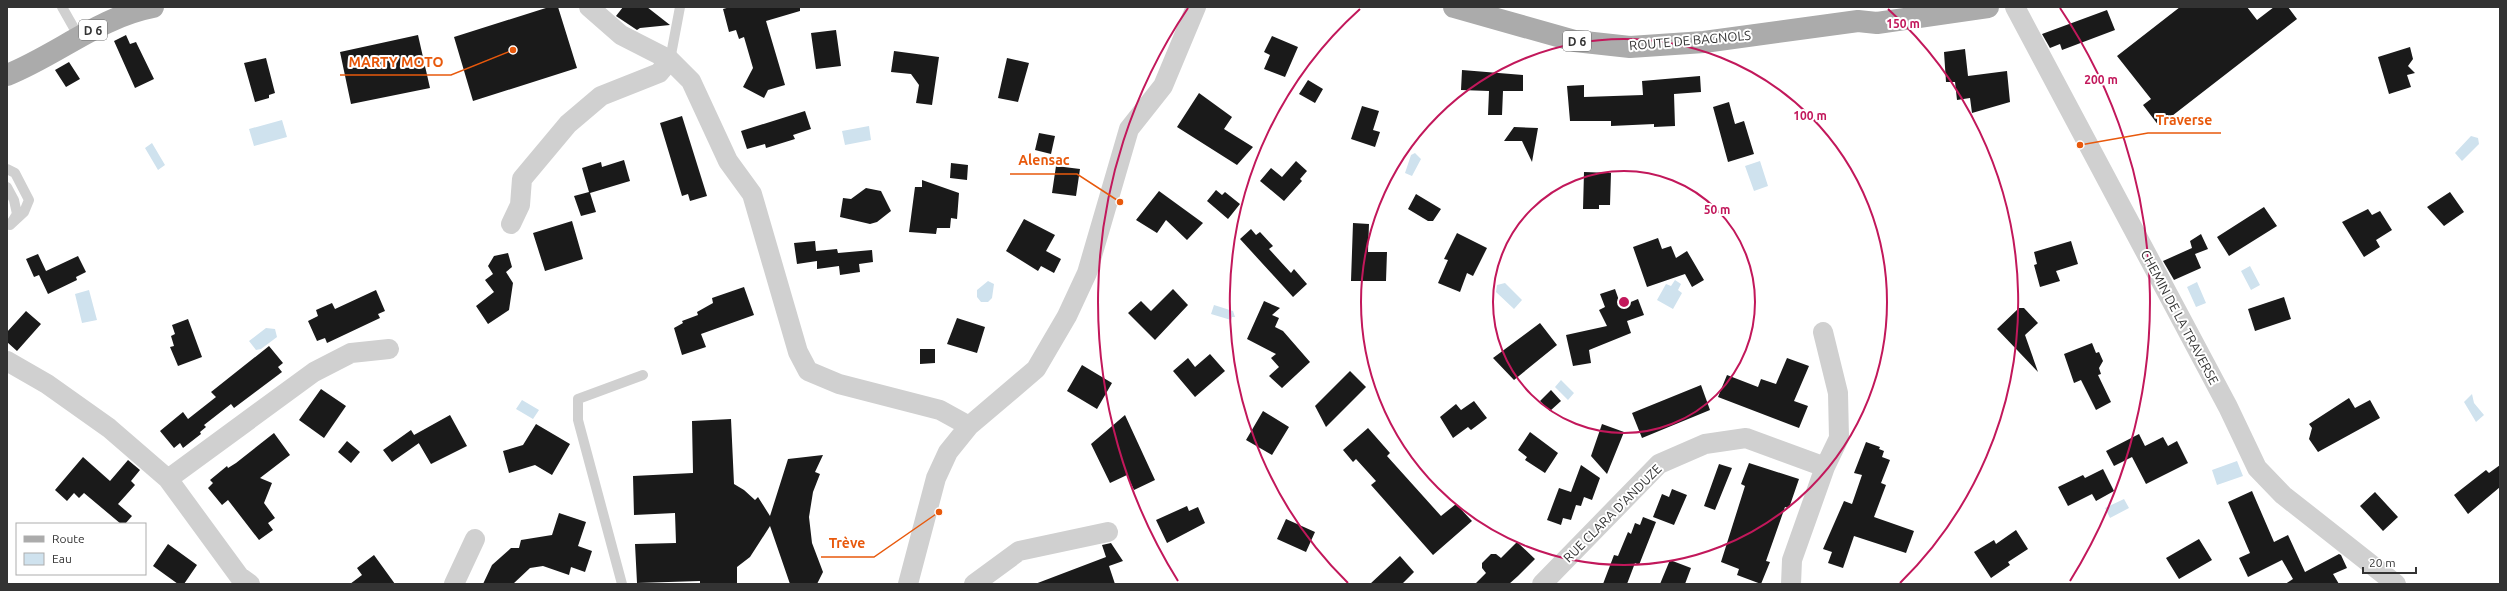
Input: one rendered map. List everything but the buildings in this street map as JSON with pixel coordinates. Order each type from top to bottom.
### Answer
[{"type":"main road","name":"D 6","points":[[7,75],[36,63],[79,37],[129,10],[153,7]]},
{"type":"main road","name":"ROUTE DE BAGNOLS","points":[[1454,7],[1575,41],[1630,47],[1704,42],[1858,21],[1876,23],[1988,7]]},
{"type":"main road","name":"ROUTE DE BAGNOLS","points":[[1858,21],[1872,15],[1922,7]]},
{"type":"main road","name":"D 6","points":[[7,88],[36,63]]},
{"type":"street","points":[[589,7],[621,35],[670,60],[691,81],[728,161],[752,194],[798,352],[808,371],[839,384],[940,410],[969,426]]},
{"type":"street","points":[[908,584],[936,478],[948,452],[969,426],[1036,369],[1067,316],[1087,273],[1129,129],[1163,86],[1196,7]]},
{"type":"street","name":"CHEMIN DE LA TRAVERSE","points":[[2015,7],[2228,407],[2257,468],[2283,495],[2396,584]]},
{"type":"street","points":[[511,224],[520,205],[522,179],[568,124],[601,96],[659,73],[670,60]]},
{"type":"street","points":[[1791,584],[1792,560],[1825,467],[1839,438],[1838,393],[1823,332]]},
{"type":"street","points":[[168,479],[314,372],[351,354],[389,349]]},
{"type":"street","points":[[7,361],[47,384],[109,428],[168,479],[239,576],[250,584]]},
{"type":"street","name":"RUE CLARA D'ANDUZE","points":[[1542,584],[1659,464],[1705,444],[1746,438],[1825,467]]},
{"type":"street","points":[[974,584],[1019,551],[1108,532]]},
{"type":"street","points":[[454,584],[475,539]]},
{"type":"lane","points":[[62,7],[79,37]]},
{"type":"lane","points":[[670,60],[680,7]]},
{"type":"lane","points":[[7,169],[15,173],[30,200],[24,212],[9,226]]},
{"type":"lane","points":[[7,187],[14,200],[17,214],[9,226]]},
{"type":"lane","points":[[622,584],[578,420],[578,399],[643,375]]},
{"type":"water","points":[[282,120],[287,137],[254,146],[249,129]]},
{"type":"water","points":[[869,126],[871,140],[845,145],[842,131]]},
{"type":"water","points":[[2471,136],[2478,138],[2479,144],[2462,161],[2455,153]]},
{"type":"water","points":[[152,143],[165,165],[158,170],[145,148]]},
{"type":"water","points":[[1415,153],[1421,159],[1412,176],[1405,173],[1411,155]]},
{"type":"water","points":[[1760,161],[1768,186],[1754,191],[1745,166]]},
{"type":"water","points":[[2250,266],[2260,285],[2251,290],[2241,271]]},
{"type":"water","points":[[1675,280],[1681,284],[1678,290],[1682,293],[1673,309],[1657,300],[1666,284],[1671,286]]},
{"type":"water","points":[[988,281],[994,284],[992,298],[988,302],[981,302],[977,297],[977,290]]},
{"type":"water","points":[[2197,282],[2206,303],[2196,307],[2187,287]]},
{"type":"water","points":[[1505,283],[1522,300],[1514,309],[1496,292],[1497,285]]},
{"type":"water","points":[[89,290],[97,320],[82,323],[75,294]]},
{"type":"water","points":[[1214,305],[1233,311],[1235,317],[1232,317],[1231,320],[1211,314]]},
{"type":"water","points":[[266,328],[275,329],[277,337],[261,349],[256,350],[249,341]]},
{"type":"water","points":[[1561,380],[1574,393],[1568,400],[1555,387]]},
{"type":"water","points":[[2472,394],[2474,403],[2484,415],[2476,422],[2464,402]]},
{"type":"water","points":[[522,400],[539,410],[533,419],[516,409]]},
{"type":"water","points":[[2237,461],[2243,476],[2217,485],[2212,470]]},
{"type":"water","points":[[2124,499],[2129,508],[2110,518],[2105,508]]},
{"type":"place","name":"MARTY MOTO","points":[[513,50]]},
{"type":"place","name":"Traverse","points":[[2080,145]]},
{"type":"place","name":"Alensac","points":[[1120,202]]},
{"type":"place","name":"Trève","points":[[939,512]]}]
